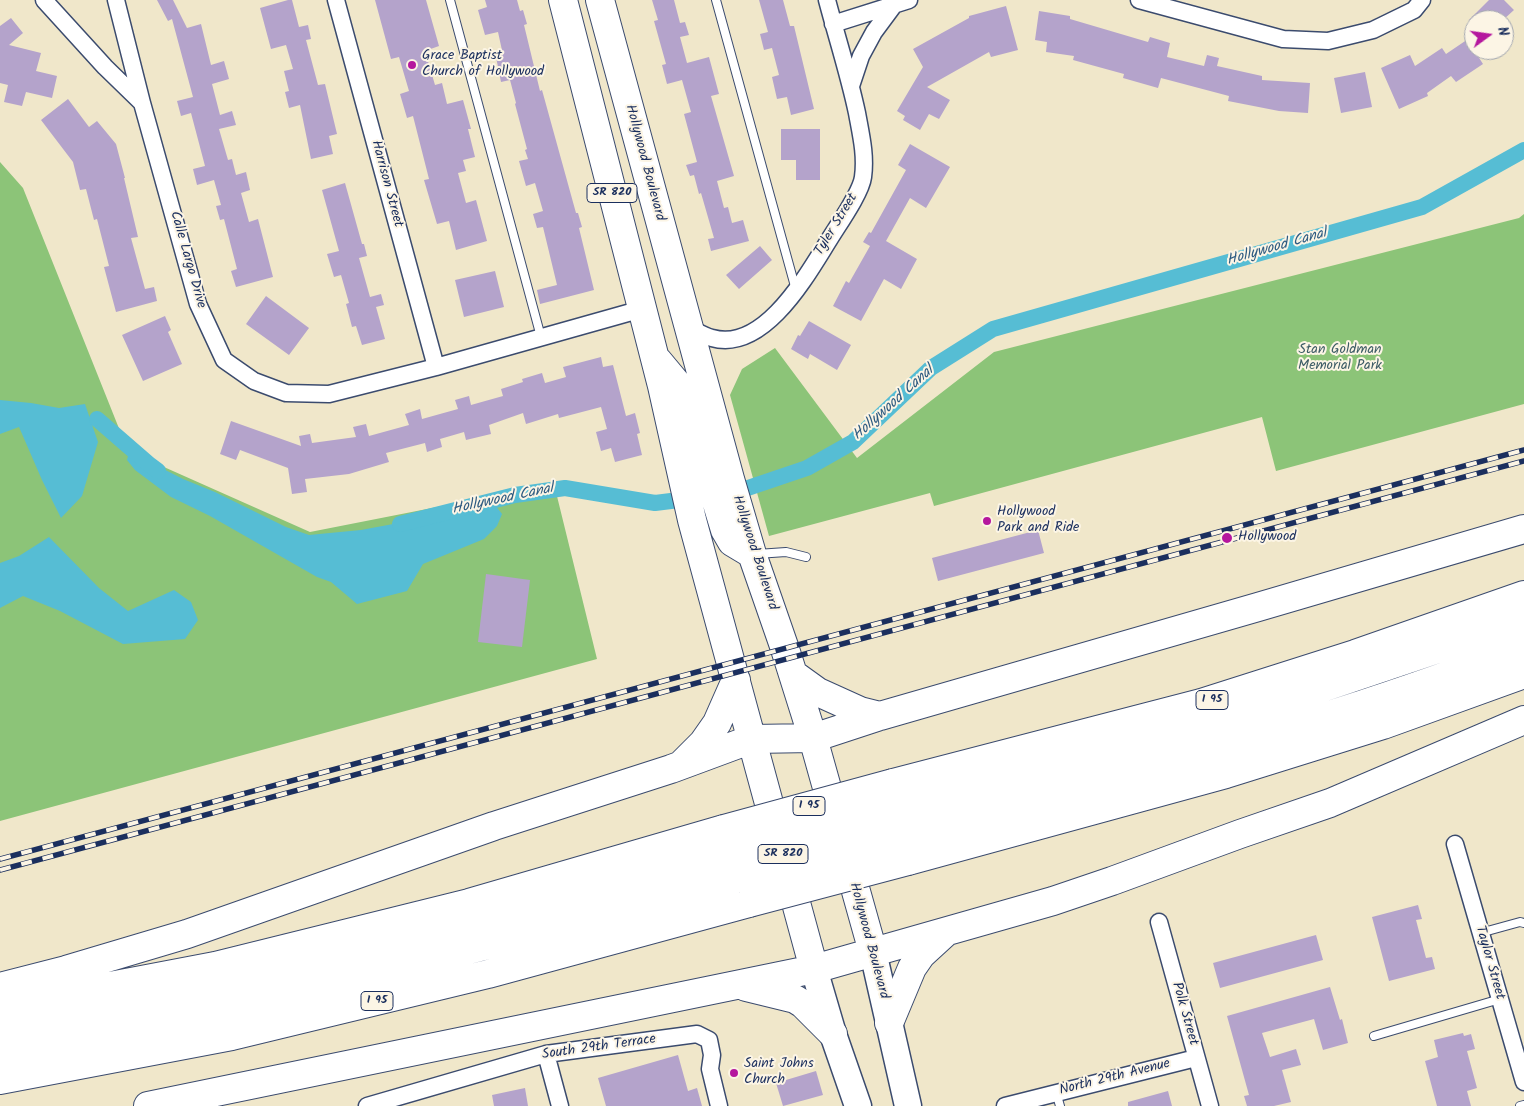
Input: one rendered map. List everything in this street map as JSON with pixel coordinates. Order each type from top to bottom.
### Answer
[{"type":"highway","name":"SR 820","points":[[562,0],[654,356],[692,520],[814,969]]},
{"type":"highway","name":"Hollywood Boulevard","points":[[600,0],[688,327],[724,492],[752,554],[793,674],[813,738],[873,952]]},
{"type":"highway","points":[[654,356],[683,391],[724,492]]},
{"type":"highway","points":[[0,987],[66,970],[187,934],[494,826],[752,740],[813,738],[880,716],[1258,608],[1524,529]]},
{"type":"highway","name":"I 95","points":[[0,1007],[215,966],[469,903],[730,854],[898,808],[1524,595]]},
{"type":"highway","points":[[0,1029],[197,991],[502,916],[1233,718],[1524,620]]},
{"type":"highway","points":[[898,808],[1247,740],[1462,671],[1524,648]]},
{"type":"highway","points":[[793,674],[818,692],[860,711],[880,716]]},
{"type":"highway","name":"I 95","points":[[0,1080],[232,1036],[488,974],[1226,774],[1383,725],[1524,674]]},
{"type":"highway","points":[[680,765],[703,743],[717,723],[736,680]]},
{"type":"highway","points":[[148,1106],[814,969],[1053,901],[1330,803],[1524,720]]},
{"type":"highway","points":[[0,1056],[232,1011],[574,923],[730,854]]},
{"type":"highway","points":[[889,1023],[912,968],[921,955],[946,931]]},
{"type":"highway","points":[[737,985],[795,999],[803,1004],[833,1034]]},
{"type":"main road","name":"Hollywood Boulevard","points":[[873,952],[908,1106]]},
{"type":"main road","name":"SR 820","points":[[814,969],[833,1034],[858,1106]]},
{"type":"street","name":"Calle Largo Drive","points":[[44,0],[142,103],[198,304],[224,360],[254,381],[286,393],[329,394],[436,367],[642,309]]},
{"type":"street","points":[[116,0],[142,103]]},
{"type":"street","name":"Harrison Street","points":[[336,0],[436,367]]},
{"type":"street","name":"Tyler Street","points":[[688,327],[713,339],[730,339],[750,333],[772,316],[796,292],[851,206],[863,179],[864,149],[851,86],[827,0]]},
{"type":"street","points":[[1139,0],[1283,39],[1328,41],[1374,30],[1414,10],[1422,0]]},
{"type":"street","points":[[833,24],[902,3]]},
{"type":"street","points":[[851,86],[861,56],[874,32],[902,3]]},
{"type":"street","name":"Taylor Street","points":[[1454,844],[1500,999],[1516,1043],[1523,1078]]},
{"type":"street","name":"Polk Street","points":[[1158,922],[1210,1106]]},
{"type":"street","name":"South 29th Terrace","points":[[367,1106],[546,1054],[697,1034],[709,1040],[712,1055],[710,1069],[719,1106]]},
{"type":"street","points":[[546,1054],[560,1106]]},
{"type":"street","name":"North 29th Avenue","points":[[1005,1106],[1058,1099],[1196,1058]]},
{"type":"lane","points":[[450,0],[541,338]]},
{"type":"lane","points":[[716,0],[796,292]]},
{"type":"lane","points":[[752,554],[786,552],[806,557]]},
{"type":"lane","points":[[1480,933],[1520,922],[1524,923]]},
{"type":"lane","points":[[1374,1036],[1500,999]]},
{"type":"lane","points":[[1520,1106],[1524,1105]]},
{"type":"green space","points":[[0,162],[23,188],[128,451],[310,532],[554,484],[597,659],[0,821]]},
{"type":"green space","name":"Stan Goldman Memorial Park","points":[[1524,214],[1524,404],[1276,471],[1262,417],[934,506],[930,493],[769,536],[730,395],[742,369],[775,348],[857,458],[994,352],[1519,218]]},
{"type":"water","points":[[0,400],[59,408],[85,404],[98,442],[82,496],[61,518],[19,427],[0,434]]},
{"type":"water","points":[[134,454],[286,527],[309,535],[361,530],[495,505],[502,514],[497,526],[484,539],[423,564],[407,591],[357,604],[331,582],[317,577],[210,516],[171,497],[135,470],[127,460],[128,456]]},
{"type":"water","points":[[49,537],[99,588],[128,611],[174,590],[191,602],[198,620],[185,639],[123,644],[60,611],[23,596],[0,608],[0,563],[19,556]]},
{"type":"building","points":[[157,0],[173,0],[187,28],[201,24],[211,65],[224,61],[229,79],[212,84],[220,115],[232,111],[236,125],[219,129],[228,160],[232,159],[236,175],[246,172],[250,190],[241,193],[249,222],[258,219],[273,277],[236,287],[231,271],[237,269],[224,219],[220,220],[216,206],[221,205],[214,180],[197,185],[193,169],[205,166],[191,113],[181,116],[177,101],[193,97],[172,19],[168,21]]},
{"type":"building","points":[[292,0],[299,27],[308,25],[311,39],[306,40],[318,85],[325,84],[337,134],[329,136],[333,154],[311,159],[300,105],[289,108],[285,92],[289,91],[284,71],[293,69],[286,45],[271,49],[260,8]]},
{"type":"building","points":[[375,0],[426,0],[439,46],[425,51],[435,85],[442,83],[447,104],[463,100],[471,129],[468,129],[475,157],[463,160],[466,171],[458,173],[466,203],[476,200],[487,241],[456,250],[449,221],[437,224],[424,180],[429,179],[413,116],[407,118],[400,94],[409,91],[399,57],[391,59]]},
{"type":"building","points":[[485,0],[517,0],[520,11],[523,10],[527,24],[524,25],[540,91],[542,90],[576,213],[578,213],[582,227],[579,228],[594,290],[540,304],[537,290],[557,285],[543,227],[537,228],[533,214],[543,211],[535,183],[526,186],[519,161],[528,159],[525,150],[527,149],[510,80],[501,82],[496,57],[503,55],[498,32],[485,35],[478,10],[487,7]]},
{"type":"building","points":[[652,0],[674,0],[680,23],[685,22],[689,35],[680,37],[687,63],[709,57],[719,94],[711,96],[734,176],[717,181],[724,208],[728,207],[732,223],[743,220],[749,241],[711,251],[708,239],[714,238],[701,193],[699,194],[694,175],[690,176],[686,165],[697,162],[684,114],[691,112],[682,80],[667,84],[662,65],[666,64],[654,21],[658,20]]},
{"type":"building","points":[[759,0],[783,0],[790,26],[794,26],[814,109],[791,115],[787,97],[777,99],[772,77],[779,75],[772,48],[764,50],[760,34],[768,32]]},
{"type":"building","points":[[1489,0],[1504,0],[1514,10],[1479,10]]},
{"type":"building","points":[[1006,6],[1018,50],[991,57],[989,52],[927,87],[950,100],[939,119],[929,114],[920,130],[903,120],[905,116],[897,111],[923,67],[913,49],[969,18],[969,16]]},
{"type":"building","points":[[1039,11],[1070,16],[1070,19],[1148,42],[1150,37],[1170,43],[1167,57],[1204,66],[1207,55],[1219,58],[1217,66],[1262,76],[1262,80],[1310,83],[1308,113],[1279,111],[1228,101],[1229,96],[1161,78],[1158,88],[1123,78],[1124,74],[1073,60],[1074,56],[1046,52],[1047,42],[1035,40]]},
{"type":"building","points":[[11,18],[23,33],[9,45],[41,53],[36,71],[57,76],[52,98],[26,92],[22,106],[4,102],[8,85],[0,83],[0,26]]},
{"type":"building","points":[[1464,42],[1464,60],[1480,60],[1483,64],[1456,82],[1451,76],[1427,93],[1428,96],[1399,109],[1381,68],[1410,55],[1415,66],[1442,48],[1446,54]]},
{"type":"building","points":[[1365,72],[1372,107],[1341,113],[1334,78]]},
{"type":"building","points":[[68,99],[89,127],[97,121],[116,144],[138,237],[131,238],[145,289],[154,287],[157,301],[116,312],[104,267],[109,266],[97,219],[94,220],[86,189],[80,190],[73,162],[41,120]]},
{"type":"building","points":[[781,129],[820,129],[820,180],[796,180],[796,160],[781,160]]},
{"type":"building","points":[[910,144],[950,167],[926,208],[910,198],[886,241],[917,259],[901,289],[884,279],[861,321],[833,306],[846,281],[849,283],[870,246],[863,242],[869,232],[871,233],[906,170],[898,165]]},
{"type":"building","points":[[345,183],[367,256],[359,258],[370,297],[381,294],[384,305],[376,307],[385,339],[362,345],[356,326],[352,327],[346,304],[349,303],[341,275],[334,277],[327,254],[339,251],[322,190]]},
{"type":"building","points":[[760,246],[772,260],[739,289],[726,275]]},
{"type":"building","points":[[495,271],[504,307],[464,317],[455,280]]},
{"type":"building","points":[[266,296],[309,328],[289,355],[246,324]]},
{"type":"building","points":[[165,316],[171,330],[168,332],[182,364],[143,381],[122,335]]},
{"type":"building","points":[[809,321],[851,345],[837,370],[810,354],[808,359],[791,349],[798,335],[800,336]]},
{"type":"building","points":[[601,357],[603,367],[613,365],[626,416],[635,413],[640,433],[637,434],[642,455],[615,462],[611,448],[601,451],[596,432],[607,429],[601,407],[559,418],[558,414],[526,424],[523,413],[489,425],[491,434],[466,440],[464,432],[440,439],[442,447],[427,452],[425,443],[386,453],[389,462],[349,474],[305,479],[307,492],[292,494],[288,468],[240,450],[236,460],[220,454],[231,421],[301,446],[299,436],[310,434],[312,443],[356,437],[353,427],[366,424],[369,436],[409,425],[405,414],[420,409],[422,419],[458,409],[455,400],[469,396],[471,405],[503,396],[501,389],[523,382],[522,379],[542,373],[545,383],[566,377],[563,367]]},
{"type":"building","points":[[1038,530],[1044,553],[938,581],[932,558]]},
{"type":"building","points":[[486,574],[530,580],[522,647],[478,642]]},
{"type":"building","points":[[1418,905],[1422,919],[1416,920],[1426,958],[1432,957],[1435,969],[1389,981],[1372,917]]},
{"type":"building","points":[[1316,935],[1323,960],[1220,988],[1213,963]]},
{"type":"building","points":[[1330,987],[1340,1020],[1342,1019],[1348,1043],[1323,1050],[1314,1019],[1262,1033],[1270,1057],[1296,1049],[1301,1065],[1282,1070],[1291,1102],[1274,1106],[1247,1106],[1244,1096],[1249,1095],[1227,1016]]},
{"type":"building","points":[[1463,1033],[1464,1036],[1471,1034],[1475,1049],[1467,1051],[1477,1088],[1467,1091],[1471,1106],[1437,1106],[1425,1061],[1438,1057],[1434,1040]]},
{"type":"building","points":[[678,1055],[688,1091],[697,1088],[702,1106],[606,1106],[598,1078]]},
{"type":"building","points":[[816,1071],[823,1095],[783,1106],[776,1083]]},
{"type":"building","points":[[525,1088],[528,1106],[494,1106],[492,1095]]},
{"type":"building","points":[[1168,1091],[1172,1106],[1128,1106],[1128,1102]]},
{"type":"waterway","name":"Hollywood Canal","points":[[726,494],[807,468],[853,442],[931,368],[993,329],[1422,207],[1524,150]]},
{"type":"waterway","name":"Hollywood Canal","points":[[97,419],[158,471]]},
{"type":"waterway","name":"Hollywood Canal","points":[[400,524],[515,495],[565,488],[655,503],[695,498]]},
{"type":"railway","points":[[0,859],[1524,450]]},
{"type":"railway","points":[[0,870],[1524,461]]},
{"type":"place","name":"Grace Baptist Church of Hollywood","points":[[412,65]]},
{"type":"place","name":"Hollywood Park and Ride","points":[[987,521]]},
{"type":"place","name":"Hollywood","points":[[1227,538]]},
{"type":"place","name":"Saint Johns Church","points":[[734,1073]]}]
